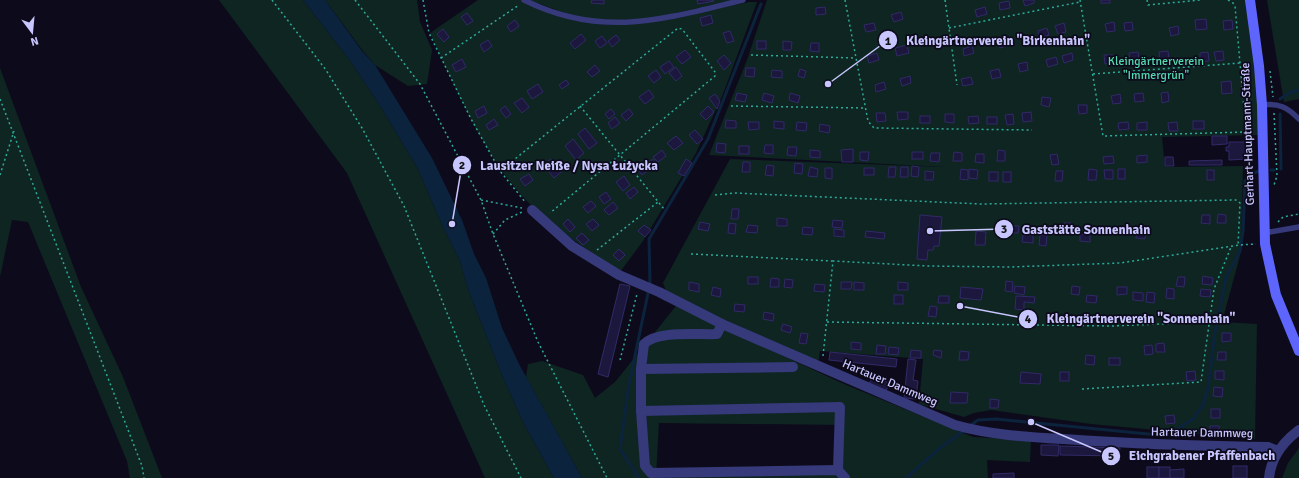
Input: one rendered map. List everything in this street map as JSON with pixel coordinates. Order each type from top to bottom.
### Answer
[{"type":"main road","name":"Gerhart-Hauptmann-Straße","points":[[1250,0],[1262,105],[1264,233],[1269,268],[1282,312],[1299,351]]},
{"type":"street","name":"Hartauer Dammweg","points":[[532,210],[572,246],[594,261],[722,324],[820,368],[959,426],[974,430],[1113,443],[1268,447],[1278,451]]},
{"type":"street","points":[[641,411],[840,407],[841,474],[651,473],[645,466],[641,411],[641,369],[644,344],[649,339],[659,336],[718,334],[722,324]]},
{"type":"street","points":[[641,369],[792,367]]},
{"type":"street","points":[[1269,478],[1274,458],[1278,451],[1290,437],[1299,430]]},
{"type":"lane","points":[[525,0],[579,19],[601,23],[620,23],[654,20],[743,0]]},
{"type":"lane","points":[[1262,105],[1283,105],[1299,119]]},
{"type":"lane","points":[[1264,233],[1299,227]]},
{"type":"path","points":[[272,0],[326,70],[362,128],[404,206],[484,405],[521,478]]},
{"type":"path","points":[[355,0],[420,84],[481,200],[493,234],[538,342],[607,478]]},
{"type":"path","points":[[423,0],[429,33],[470,117],[500,171],[532,210]]},
{"type":"path","points":[[441,58],[525,0]]},
{"type":"path","points":[[845,0],[865,108],[869,124],[874,128],[1032,130]]},
{"type":"path","points":[[945,0],[957,85]]},
{"type":"path","points":[[1148,0],[1148,6],[1200,0]]},
{"type":"path","points":[[949,28],[1080,1],[1103,136],[1246,132],[1235,6],[1228,0]]},
{"type":"path","points":[[500,171],[678,28],[682,28],[716,75],[542,220]]},
{"type":"path","points":[[751,55],[856,58]]},
{"type":"path","points":[[1093,74],[1240,63]]},
{"type":"path","points":[[0,99],[14,131],[142,466],[144,478]]},
{"type":"path","points":[[580,106],[664,208]]},
{"type":"path","points":[[731,106],[865,108]]},
{"type":"path","points":[[0,175],[14,131]]},
{"type":"path","points":[[715,194],[735,193],[981,204],[1236,200],[1240,203],[1238,245]]},
{"type":"path","points":[[481,200],[532,210]]},
{"type":"path","points":[[596,250],[658,202]]},
{"type":"path","points":[[493,234],[509,217],[532,210]]},
{"type":"path","points":[[1274,227],[1283,217],[1299,214]]},
{"type":"path","points":[[691,254],[928,266],[1010,268],[1120,263],[1244,244]]},
{"type":"path","points":[[1082,389],[1201,382],[1214,289],[1232,246]]},
{"type":"path","points":[[820,368],[834,261]]},
{"type":"path","points":[[620,360],[646,287]]},
{"type":"path","points":[[826,322],[1110,326],[1209,322]]},
{"type":"green space","points":[[219,0],[303,0],[349,59],[379,104],[418,169],[443,227],[460,261],[468,289],[502,375],[524,424],[554,478],[485,478],[347,173]]},
{"type":"green space","points":[[325,0],[417,0],[420,22],[432,50],[427,84],[408,86],[375,65]]},
{"type":"green space","points":[[478,0],[521,0],[574,20],[606,25],[655,21],[749,2],[757,2],[723,94],[696,153],[643,241],[620,272],[564,233],[533,207],[517,190],[502,170],[474,125],[430,33]]},
{"type":"green space","points":[[529,0],[735,0],[653,18],[607,21],[573,16]]},
{"type":"green space","name":"Kleingärtnerverein \"Immergrün\"","points":[[767,0],[1247,0],[1256,65],[1259,135],[1162,137],[1165,167],[1243,166],[1241,252],[1222,322],[1257,324],[1255,439],[1091,424],[991,410],[974,413],[964,417],[919,404],[923,359],[820,351],[818,364],[667,293],[663,283],[730,159],[945,167],[709,155],[747,60]]},
{"type":"green space","points":[[1267,0],[1299,0],[1299,99],[1284,102]]},
{"type":"green space","points":[[0,68],[81,287],[123,377],[162,478],[130,478],[127,461],[28,222],[12,220],[0,277]]},
{"type":"green space","points":[[676,306],[844,384],[973,437],[1031,440],[1030,462],[987,460],[988,478],[849,478],[841,466],[843,425],[659,423],[656,476],[835,474],[839,478],[582,478],[526,377],[528,364],[542,361],[583,375],[595,398],[615,382]]},
{"type":"green space","points":[[1299,448],[1299,478],[1282,478],[1288,463]]},
{"type":"water","points":[[303,0],[325,0],[362,51],[375,65],[432,158],[462,220],[474,254],[486,278],[502,328],[519,364],[582,478],[554,478],[524,424],[502,375],[468,289],[460,261],[443,227],[418,169],[379,104],[349,59]]},
{"type":"building","points":[[592,0],[604,0],[604,4],[591,3]]},
{"type":"building","points":[[697,0],[713,0],[714,1],[698,4]]},
{"type":"building","points":[[1023,0],[1034,0],[1034,3],[1025,6]]},
{"type":"building","points":[[1101,0],[1110,0],[1110,3],[1101,3]]},
{"type":"building","points":[[1009,1],[1010,8],[1000,10],[999,3]]},
{"type":"building","points":[[825,7],[826,14],[816,15],[816,8]]},
{"type":"building","points":[[985,7],[987,14],[977,17],[975,10]]},
{"type":"building","points":[[901,12],[903,19],[894,22],[891,15]]},
{"type":"building","points":[[467,13],[473,21],[467,25],[461,17]]},
{"type":"building","points":[[711,15],[713,23],[702,26],[700,18]]},
{"type":"building","points":[[1206,19],[1207,29],[1196,30],[1195,20]]},
{"type":"building","points":[[515,20],[519,26],[511,32],[507,26]]},
{"type":"building","points":[[1232,20],[1233,29],[1224,30],[1223,21]]},
{"type":"building","points":[[1114,22],[1115,31],[1107,32],[1105,24]]},
{"type":"building","points":[[1132,22],[1133,30],[1125,31],[1124,23]]},
{"type":"building","points":[[874,23],[876,30],[866,32],[864,25]]},
{"type":"building","points":[[1064,23],[1066,32],[1058,34],[1055,26]]},
{"type":"building","points":[[1178,26],[1179,34],[1171,36],[1169,28]]},
{"type":"building","points":[[1047,28],[1049,35],[1039,38],[1038,31]]},
{"type":"building","points":[[443,29],[449,37],[444,42],[437,34]]},
{"type":"building","points":[[730,31],[734,41],[727,43],[723,33]]},
{"type":"building","points":[[581,34],[586,40],[575,49],[570,43]]},
{"type":"building","points":[[616,35],[620,40],[612,47],[608,41]]},
{"type":"building","points":[[602,36],[607,43],[600,48],[595,41]]},
{"type":"building","points":[[1008,38],[1010,45],[1000,48],[998,41]]},
{"type":"building","points":[[488,40],[492,46],[484,52],[480,45]]},
{"type":"building","points":[[757,41],[766,41],[766,49],[757,49]]},
{"type":"building","points":[[783,41],[792,42],[791,50],[783,50]]},
{"type":"building","points":[[811,43],[819,43],[819,52],[810,51]]},
{"type":"building","points":[[907,45],[909,53],[897,56],[895,48]]},
{"type":"building","points":[[972,46],[974,53],[964,56],[963,49]]},
{"type":"building","points":[[685,50],[691,57],[682,64],[676,57]]},
{"type":"building","points":[[1168,51],[1169,60],[1160,61],[1159,52]]},
{"type":"building","points":[[1223,51],[1224,60],[1216,61],[1214,52]]},
{"type":"building","points":[[1138,52],[1139,60],[1130,61],[1129,53]]},
{"type":"building","points":[[1208,52],[1209,61],[1200,62],[1200,53]]},
{"type":"building","points":[[877,53],[879,60],[869,63],[867,56]]},
{"type":"building","points":[[1072,53],[1073,60],[1064,63],[1062,56]]},
{"type":"building","points":[[724,55],[731,63],[724,70],[717,61]]},
{"type":"building","points":[[1104,55],[1113,55],[1113,63],[1105,64]]},
{"type":"building","points":[[1056,57],[1058,64],[1048,67],[1046,60]]},
{"type":"building","points":[[462,59],[466,67],[456,72],[452,65]]},
{"type":"building","points":[[669,61],[674,67],[665,74],[660,67]]},
{"type":"building","points":[[1027,62],[1028,70],[1020,72],[1018,64]]},
{"type":"building","points":[[595,65],[600,71],[592,77],[587,72]]},
{"type":"building","points":[[676,67],[682,76],[676,81],[669,73]]},
{"type":"building","points":[[746,68],[755,68],[754,77],[745,76]]},
{"type":"building","points":[[800,69],[806,71],[804,78],[798,76]]},
{"type":"building","points":[[999,69],[1001,77],[992,79],[990,71]]},
{"type":"building","points":[[656,70],[661,77],[654,83],[648,76]]},
{"type":"building","points":[[772,70],[782,71],[782,78],[771,77]]},
{"type":"building","points":[[910,76],[911,83],[902,86],[900,79]]},
{"type":"building","points":[[971,77],[973,84],[963,86],[961,79]]},
{"type":"building","points":[[566,80],[569,84],[562,89],[559,85]]},
{"type":"building","points":[[1231,81],[1232,93],[1222,94],[1221,82]]},
{"type":"building","points":[[884,82],[886,89],[876,92],[875,85]]},
{"type":"building","points":[[538,84],[543,92],[532,99],[527,91]]},
{"type":"building","points":[[649,90],[654,97],[645,104],[639,97]]},
{"type":"building","points":[[1168,92],[1169,101],[1162,103],[1161,93]]},
{"type":"building","points":[[737,93],[747,95],[745,102],[735,100]]},
{"type":"building","points":[[764,93],[774,96],[772,103],[762,100]]},
{"type":"building","points":[[790,93],[800,96],[798,103],[789,100]]},
{"type":"building","points":[[1143,93],[1144,101],[1135,102],[1134,94]]},
{"type":"building","points":[[715,94],[720,101],[717,109],[709,98]]},
{"type":"building","points":[[1120,94],[1121,103],[1113,104],[1111,96]]},
{"type":"building","points":[[1042,97],[1051,98],[1049,107],[1041,105]]},
{"type":"building","points":[[522,98],[529,107],[522,113],[514,103]]},
{"type":"building","points":[[1078,105],[1087,105],[1087,113],[1079,114]]},
{"type":"building","points":[[484,106],[487,113],[478,118],[475,111]]},
{"type":"building","points":[[505,106],[511,114],[506,118],[500,110]]},
{"type":"building","points":[[708,106],[714,112],[706,120],[700,114]]},
{"type":"building","points":[[611,109],[615,114],[609,119],[605,114]]},
{"type":"building","points":[[629,109],[633,114],[626,121],[621,115]]},
{"type":"building","points":[[897,112],[908,112],[908,119],[898,120]]},
{"type":"building","points":[[1031,112],[1032,121],[1023,122],[1022,113]]},
{"type":"building","points":[[876,113],[885,113],[886,121],[877,122]]},
{"type":"building","points":[[945,114],[954,114],[954,123],[945,122]]},
{"type":"building","points":[[1013,114],[1014,124],[1007,125],[1005,115]]},
{"type":"building","points":[[920,116],[930,116],[930,123],[920,123]]},
{"type":"building","points":[[978,116],[979,123],[969,124],[968,117]]},
{"type":"building","points":[[615,117],[620,123],[612,129],[608,123]]},
{"type":"building","points":[[987,117],[997,117],[997,124],[987,124]]},
{"type":"building","points":[[494,119],[498,125],[489,130],[486,125]]},
{"type":"building","points":[[726,120],[736,121],[736,128],[725,128]]},
{"type":"building","points":[[774,121],[784,122],[784,129],[774,128]]},
{"type":"building","points":[[1193,121],[1204,121],[1204,129],[1193,129]]},
{"type":"building","points":[[748,122],[759,122],[759,129],[749,130]]},
{"type":"building","points":[[797,122],[807,123],[806,131],[796,130]]},
{"type":"building","points":[[1128,122],[1129,129],[1119,130],[1118,123]]},
{"type":"building","points":[[1147,122],[1147,130],[1137,130],[1137,123]]},
{"type":"building","points":[[1177,122],[1178,131],[1169,131],[1168,123]]},
{"type":"building","points":[[820,124],[830,126],[829,133],[819,131]]},
{"type":"building","points":[[585,128],[597,143],[589,149],[578,134]]},
{"type":"building","points":[[695,130],[703,139],[697,144],[689,135]]},
{"type":"building","points":[[676,136],[683,143],[674,150],[667,143]]},
{"type":"building","points":[[1212,136],[1227,136],[1227,144],[1212,145]]},
{"type":"building","points":[[573,139],[584,153],[576,160],[565,146]]},
{"type":"building","points":[[1229,142],[1247,142],[1247,159],[1229,160],[1229,151],[1226,151],[1226,147],[1229,147]]},
{"type":"building","points":[[717,143],[726,144],[725,153],[716,152]]},
{"type":"building","points":[[765,145],[773,145],[773,154],[764,153]]},
{"type":"building","points":[[739,146],[749,146],[749,154],[739,154]]},
{"type":"building","points":[[788,147],[797,147],[796,156],[787,155]]},
{"type":"building","points":[[853,149],[853,162],[842,162],[841,150]]},
{"type":"building","points":[[662,150],[666,156],[658,162],[653,157]]},
{"type":"building","points":[[810,150],[820,151],[820,158],[810,157]]},
{"type":"building","points":[[998,150],[1005,151],[1005,161],[997,161]]},
{"type":"building","points":[[860,152],[869,152],[868,161],[860,160]]},
{"type":"building","points":[[912,152],[923,152],[923,159],[912,159]]},
{"type":"building","points":[[954,152],[962,153],[962,161],[953,161]]},
{"type":"building","points":[[931,153],[940,153],[939,162],[930,161]]},
{"type":"building","points":[[976,154],[984,154],[984,163],[975,162]]},
{"type":"building","points":[[1057,154],[1059,164],[1052,165],[1050,155]]},
{"type":"building","points":[[1147,155],[1147,162],[1137,163],[1137,156]]},
{"type":"building","points":[[1113,156],[1114,163],[1104,164],[1103,157]]},
{"type":"building","points":[[1165,157],[1173,157],[1174,166],[1165,166]]},
{"type":"building","points":[[551,159],[561,172],[554,178],[543,165]]},
{"type":"building","points":[[653,159],[657,164],[642,175],[636,167],[642,162],[645,165]]},
{"type":"building","points":[[686,159],[692,163],[684,176],[678,173]]},
{"type":"building","points":[[1222,160],[1222,165],[1189,165],[1189,161]]},
{"type":"building","points":[[743,162],[750,162],[750,172],[742,172]]},
{"type":"building","points":[[795,163],[803,164],[802,174],[794,173]]},
{"type":"building","points":[[767,165],[774,166],[773,176],[765,175]]},
{"type":"building","points":[[912,166],[919,167],[918,177],[911,176]]},
{"type":"building","points":[[810,167],[818,169],[817,177],[808,176]]},
{"type":"building","points":[[889,167],[896,167],[895,177],[888,177]]},
{"type":"building","points":[[901,167],[908,167],[908,177],[900,177]]},
{"type":"building","points":[[825,168],[832,168],[832,179],[825,178]]},
{"type":"building","points":[[864,168],[874,168],[874,175],[864,175]]},
{"type":"building","points":[[961,169],[968,170],[968,180],[960,179]]},
{"type":"building","points":[[969,169],[978,170],[977,179],[969,178]]},
{"type":"building","points":[[1089,169],[1097,170],[1096,180],[1088,180]]},
{"type":"building","points":[[1118,169],[1125,169],[1125,179],[1118,179]]},
{"type":"building","points":[[1104,170],[1113,170],[1113,179],[1105,179]]},
{"type":"building","points":[[1207,170],[1214,170],[1214,180],[1207,180]]},
{"type":"building","points":[[925,171],[934,172],[933,180],[925,180]]},
{"type":"building","points":[[1056,171],[1063,171],[1062,181],[1055,181]]},
{"type":"building","points":[[989,172],[998,172],[998,181],[989,181]]},
{"type":"building","points":[[1003,172],[1011,172],[1011,182],[1003,182]]},
{"type":"building","points":[[529,174],[533,180],[525,186],[520,179]]},
{"type":"building","points":[[624,176],[630,185],[623,191],[616,182]]},
{"type":"building","points":[[634,187],[638,192],[630,199],[626,193]]},
{"type":"building","points":[[606,192],[611,199],[604,204],[599,197]]},
{"type":"building","points":[[591,201],[596,206],[588,213],[583,207]]},
{"type":"building","points":[[613,202],[618,208],[609,215],[604,210]]},
{"type":"building","points":[[732,209],[739,209],[738,219],[731,219]]},
{"type":"building","points":[[1218,214],[1226,215],[1226,223],[1217,223]]},
{"type":"building","points":[[920,215],[942,217],[939,246],[934,246],[933,250],[928,250],[927,260],[917,259]]},
{"type":"building","points":[[1202,215],[1210,215],[1210,224],[1201,223]]},
{"type":"building","points":[[777,218],[787,219],[787,226],[777,226]]},
{"type":"building","points":[[568,219],[575,227],[570,232],[563,224]]},
{"type":"building","points":[[593,219],[599,225],[592,231],[586,224]]},
{"type":"building","points":[[833,220],[843,221],[842,228],[832,227]]},
{"type":"building","points":[[700,222],[710,224],[708,231],[698,229]]},
{"type":"building","points":[[729,223],[736,224],[735,234],[728,233]]},
{"type":"building","points":[[1064,223],[1071,223],[1071,234],[1064,234]]},
{"type":"building","points":[[644,225],[651,230],[645,237],[638,231]]},
{"type":"building","points":[[748,225],[758,226],[757,233],[746,232]]},
{"type":"building","points":[[1008,226],[1019,226],[1018,233],[1008,233]]},
{"type":"building","points":[[803,227],[813,228],[812,235],[802,234]]},
{"type":"building","points":[[834,229],[844,230],[844,237],[834,236]]},
{"type":"building","points":[[1137,230],[1146,231],[1145,239],[1136,238]]},
{"type":"building","points":[[866,231],[885,233],[884,239],[865,237]]},
{"type":"building","points":[[976,231],[986,232],[985,245],[975,245]]},
{"type":"building","points":[[582,233],[589,240],[583,245],[576,238]]},
{"type":"building","points":[[1080,234],[1090,235],[1090,242],[1080,241]]},
{"type":"building","points":[[1023,235],[1033,235],[1033,243],[1022,242]]},
{"type":"building","points":[[1040,235],[1047,235],[1046,246],[1039,245]]},
{"type":"building","points":[[619,249],[625,255],[619,261],[613,255]]},
{"type":"building","points":[[1203,276],[1213,278],[1212,285],[1202,284]]},
{"type":"building","points":[[748,277],[758,277],[758,284],[748,284]]},
{"type":"building","points":[[1178,277],[1185,277],[1184,287],[1176,286]]},
{"type":"building","points":[[771,278],[779,279],[779,287],[770,287]]},
{"type":"building","points":[[785,279],[793,280],[792,288],[784,287]]},
{"type":"building","points":[[1006,281],[1013,282],[1012,292],[1005,291]]},
{"type":"building","points":[[689,282],[699,284],[699,292],[689,290]]},
{"type":"building","points":[[841,282],[852,282],[851,289],[841,289]]},
{"type":"building","points":[[854,282],[864,283],[864,290],[854,290]]},
{"type":"building","points":[[898,282],[908,283],[908,290],[898,290]]},
{"type":"building","points":[[620,284],[630,286],[608,377],[598,374]]},
{"type":"building","points":[[815,284],[825,285],[824,292],[814,291]]},
{"type":"building","points":[[1015,286],[1025,287],[1024,295],[1014,293]]},
{"type":"building","points":[[1072,286],[1080,287],[1079,295],[1071,294]]},
{"type":"building","points":[[713,287],[721,289],[720,297],[711,295]]},
{"type":"building","points":[[961,287],[983,289],[981,300],[960,298]]},
{"type":"building","points":[[1117,287],[1127,287],[1127,294],[1117,295]]},
{"type":"building","points":[[1167,288],[1174,289],[1174,299],[1166,298]]},
{"type":"building","points":[[1201,289],[1211,290],[1210,297],[1200,296]]},
{"type":"building","points":[[1133,292],[1143,293],[1143,301],[1133,300]]},
{"type":"building","points":[[1147,292],[1155,293],[1154,303],[1146,302]]},
{"type":"building","points":[[894,295],[903,295],[903,304],[894,304]]},
{"type":"building","points":[[1087,295],[1097,296],[1096,303],[1086,302]]},
{"type":"building","points":[[939,296],[949,296],[949,303],[938,303]]},
{"type":"building","points":[[1016,296],[1035,297],[1034,303],[1024,302],[1024,310],[1015,309]]},
{"type":"building","points":[[735,304],[745,305],[744,312],[734,311]]},
{"type":"building","points":[[930,306],[937,307],[936,317],[928,316]]},
{"type":"building","points":[[764,312],[774,314],[773,321],[763,319]]},
{"type":"building","points":[[783,324],[792,327],[790,333],[781,330]]},
{"type":"building","points":[[801,333],[808,334],[806,344],[799,343]]},
{"type":"building","points":[[1222,333],[1231,333],[1231,341],[1222,342]]},
{"type":"building","points":[[851,342],[861,343],[861,350],[851,349]]},
{"type":"building","points":[[1164,343],[1165,352],[1156,352],[1156,344]]},
{"type":"building","points":[[877,345],[886,346],[885,354],[876,354]]},
{"type":"building","points":[[1152,345],[1153,354],[1145,355],[1144,346]]},
{"type":"building","points":[[889,347],[899,348],[898,355],[888,354]]},
{"type":"building","points":[[911,350],[921,351],[921,358],[910,358]]},
{"type":"building","points":[[934,350],[942,351],[941,358],[933,355]]},
{"type":"building","points":[[960,351],[969,352],[968,360],[959,360]]},
{"type":"building","points":[[830,352],[897,359],[896,367],[829,360]]},
{"type":"building","points":[[1218,352],[1226,352],[1226,360],[1217,360]]},
{"type":"building","points":[[1086,355],[1095,356],[1094,365],[1085,364]]},
{"type":"building","points":[[1109,358],[1120,358],[1120,365],[1109,365]]},
{"type":"building","points":[[908,359],[916,360],[913,380],[918,381],[916,399],[904,398]]},
{"type":"building","points":[[1195,371],[1196,380],[1187,381],[1186,372]]},
{"type":"building","points":[[1215,371],[1224,371],[1224,380],[1215,379]]},
{"type":"building","points":[[1021,372],[1041,374],[1040,384],[1020,383]]},
{"type":"building","points":[[1060,372],[1069,372],[1069,381],[1060,381]]},
{"type":"building","points":[[873,376],[889,383],[886,391],[869,384]]},
{"type":"building","points":[[1214,387],[1223,388],[1222,397],[1213,396]]},
{"type":"building","points":[[951,392],[968,393],[967,403],[950,403]]},
{"type":"building","points":[[990,399],[999,400],[998,408],[990,408]]},
{"type":"building","points":[[1211,409],[1220,409],[1220,418],[1211,418]]},
{"type":"building","points":[[1174,415],[1175,423],[1166,424],[1165,416]]},
{"type":"building","points":[[1210,426],[1219,426],[1219,435],[1210,434]]},
{"type":"building","points":[[1041,445],[1059,445],[1058,456],[1041,455]]},
{"type":"building","points":[[1060,446],[1120,448],[1119,456],[1060,455]]},
{"type":"building","points":[[1233,466],[1247,466],[1247,478],[1233,478]]},
{"type":"building","points":[[1147,467],[1159,467],[1159,478],[1147,478]]},
{"type":"building","points":[[1159,467],[1170,467],[1170,478],[1159,478]]},
{"type":"building","points":[[1184,469],[1184,478],[1170,478],[1170,470]]},
{"type":"building","points":[[1014,473],[1014,478],[993,478],[993,474]]},
{"type":"waterway","points":[[639,478],[620,449],[629,384],[650,284],[649,239],[708,139],[761,4]]},
{"type":"waterway","points":[[1280,99],[1289,93],[1299,90]]},
{"type":"waterway","points":[[1280,114],[1281,169]]},
{"type":"waterway","points":[[971,425],[978,420],[996,419],[1158,435],[1172,432],[1193,419],[1203,405],[1208,388],[1215,332],[1226,278],[1240,251],[1243,231],[1245,181],[1251,174],[1259,171]]},
{"type":"waterway","points":[[906,478],[941,447],[965,430]]},
{"type":"place","name":"Kleingärtnerverein \"Birkenhain\"","points":[[828,84]]},
{"type":"place","name":"Lausitzer Neiße / Nysa Łużycka","points":[[452,224]]},
{"type":"place","name":"Gaststätte Sonnenhain","points":[[930,231]]},
{"type":"place","name":"Kleingärtnerverein \"Sonnenhain\"","points":[[960,306]]},
{"type":"place","name":"Eichgrabener Pfaffenbach","points":[[1031,422]]}]
